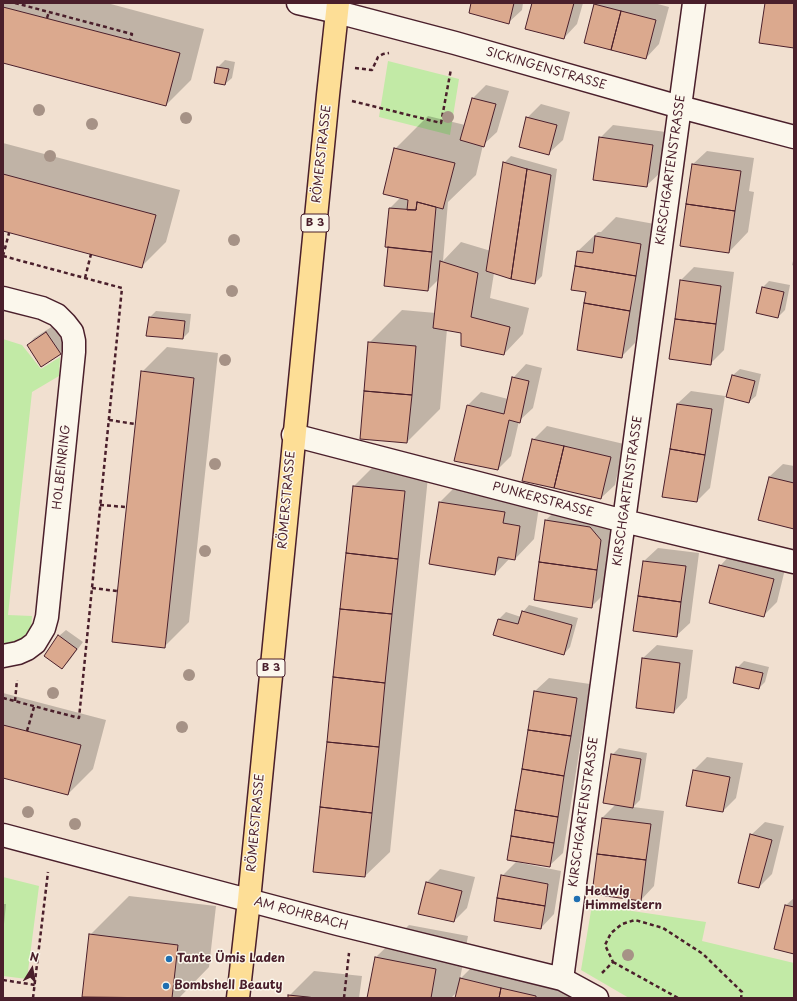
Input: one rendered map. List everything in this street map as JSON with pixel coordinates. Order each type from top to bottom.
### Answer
[{"type":"main road","name":"RÖMERSTRASSE","points":[[238,998],[249,900],[293,435],[338,7]]},
{"type":"street","name":"SICKINGENSTRASSE","points":[[298,3],[338,7],[455,43],[680,107],[794,137]]},
{"type":"street","name":"KIRSCHGARTENSTRASSE","points":[[562,979],[694,3]]},
{"type":"street","name":"HOLBEINRING","points":[[3,298],[42,308],[57,315],[72,332],[74,352],[47,617],[44,628],[35,643],[18,653],[3,656]]},
{"type":"street","name":"PUNKERSTRASSE","points":[[293,435],[624,521],[794,562]]},
{"type":"street","name":"AM ROHRBACH","points":[[3,835],[353,927],[562,979],[591,995]]},
{"type":"path","points":[[15,3],[132,34],[130,40]]},
{"type":"path","points":[[47,18],[49,12]]},
{"type":"path","points":[[328,95],[441,123],[451,68]]},
{"type":"path","points":[[3,256],[9,233]]},
{"type":"path","points":[[85,278],[91,254]]},
{"type":"path","points":[[109,420],[135,424]]},
{"type":"path","points":[[100,505],[126,507]]},
{"type":"path","points":[[92,588],[117,591]]},
{"type":"path","points":[[27,731],[34,706]]},
{"type":"path","points":[[34,998],[51,848]]},
{"type":"path","points":[[678,998],[613,962],[605,945],[610,933],[622,924],[635,920],[663,928],[703,954],[742,992],[741,998]]},
{"type":"path","points":[[344,998],[353,927]]},
{"type":"path","points":[[591,995],[597,978],[613,962]]},
{"type":"path","points":[[3,980],[35,985]]},
{"type":"green space","points":[[388,61],[459,79],[450,135],[379,117]]},
{"type":"green space","points":[[3,339],[22,345],[41,369],[60,357],[59,376],[32,392],[8,615],[32,616],[31,629],[20,640],[4,645]]},
{"type":"green space","points":[[3,877],[39,886],[27,979],[3,976]]},
{"type":"green space","points":[[592,905],[706,922],[702,941],[794,963],[794,998],[629,998],[581,970]]},
{"type":"building","points":[[471,3],[514,3],[509,24],[469,13]]},
{"type":"building","points":[[532,3],[574,3],[564,39],[525,29]]},
{"type":"building","points":[[765,3],[794,3],[794,48],[759,43]]},
{"type":"building","points":[[594,4],[621,11],[611,50],[584,43]]},
{"type":"building","points":[[3,7],[180,53],[166,106],[3,63]]},
{"type":"building","points":[[621,11],[656,20],[646,59],[611,50]]},
{"type":"building","points":[[217,67],[229,69],[225,85],[214,83]]},
{"type":"building","points":[[472,98],[496,104],[484,147],[460,140]]},
{"type":"building","points":[[526,117],[557,125],[549,155],[519,147]]},
{"type":"building","points":[[599,137],[653,145],[647,187],[593,180]]},
{"type":"building","points":[[394,148],[455,163],[443,209],[417,202],[416,210],[407,210],[408,200],[383,194]]},
{"type":"building","points":[[503,162],[527,169],[511,279],[486,271]]},
{"type":"building","points":[[692,164],[741,171],[735,211],[686,204]]},
{"type":"building","points":[[527,169],[551,175],[535,284],[511,279]]},
{"type":"building","points":[[3,174],[156,215],[142,268],[3,231]]},
{"type":"building","points":[[417,202],[436,207],[432,252],[385,247],[389,208],[416,210]]},
{"type":"building","points":[[686,204],[735,211],[729,253],[680,246]]},
{"type":"building","points":[[595,236],[641,244],[636,276],[575,266],[577,251],[593,253]]},
{"type":"building","points":[[388,247],[432,252],[428,291],[384,286]]},
{"type":"building","points":[[440,261],[478,273],[471,317],[510,327],[504,355],[461,346],[461,333],[433,328]]},
{"type":"building","points":[[575,266],[636,276],[630,311],[584,303],[586,292],[571,290]]},
{"type":"building","points":[[680,280],[721,286],[716,324],[675,319]]},
{"type":"building","points":[[762,287],[784,292],[778,318],[756,313]]},
{"type":"building","points":[[584,303],[630,311],[622,358],[577,350]]},
{"type":"building","points":[[149,317],[185,321],[183,339],[146,336]]},
{"type":"building","points":[[675,319],[716,324],[711,365],[669,359]]},
{"type":"building","points":[[46,332],[61,354],[41,367],[27,345]]},
{"type":"building","points":[[368,342],[416,346],[412,395],[364,391]]},
{"type":"building","points":[[141,371],[194,378],[165,648],[112,642]]},
{"type":"building","points":[[732,375],[755,381],[749,403],[726,397]]},
{"type":"building","points":[[512,377],[529,381],[520,423],[509,420],[498,470],[454,461],[467,405],[504,414]]},
{"type":"building","points":[[364,391],[412,395],[407,443],[360,439]]},
{"type":"building","points":[[677,404],[712,409],[705,455],[670,449]]},
{"type":"building","points":[[532,439],[564,446],[554,488],[522,481]]},
{"type":"building","points":[[564,446],[611,457],[601,499],[554,488]]},
{"type":"building","points":[[670,449],[705,455],[697,502],[662,497]]},
{"type":"building","points":[[769,477],[794,483],[794,529],[758,520]]},
{"type":"building","points":[[353,486],[405,491],[398,559],[346,553]]},
{"type":"building","points":[[439,502],[505,512],[503,523],[520,526],[515,560],[498,557],[495,575],[429,564]]},
{"type":"building","points":[[545,520],[590,527],[601,540],[597,570],[539,562]]},
{"type":"building","points":[[346,553],[398,559],[392,614],[340,609]]},
{"type":"building","points":[[643,561],[686,566],[681,602],[638,596]]},
{"type":"building","points":[[539,562],[597,570],[592,608],[534,600]]},
{"type":"building","points":[[719,565],[774,579],[764,617],[709,603]]},
{"type":"building","points":[[638,596],[681,602],[677,637],[633,631]]},
{"type":"building","points":[[340,609],[392,614],[385,683],[333,677]]},
{"type":"building","points":[[522,611],[572,625],[564,655],[493,635],[498,619],[518,624]]},
{"type":"building","points":[[58,635],[77,649],[62,669],[44,656]]},
{"type":"building","points":[[642,658],[680,663],[674,713],[636,708]]},
{"type":"building","points":[[736,667],[763,673],[759,689],[733,683]]},
{"type":"building","points":[[333,677],[385,683],[379,747],[327,742]]},
{"type":"building","points":[[534,691],[577,698],[571,736],[528,730]]},
{"type":"building","points":[[3,725],[81,745],[68,795],[3,778]]},
{"type":"building","points":[[528,730],[571,736],[564,776],[522,769]]},
{"type":"building","points":[[327,742],[379,747],[372,813],[320,807]]},
{"type":"building","points":[[611,754],[641,759],[633,808],[603,803]]},
{"type":"building","points":[[522,769],[564,776],[558,817],[515,810]]},
{"type":"building","points":[[693,770],[730,777],[723,812],[686,806]]},
{"type":"building","points":[[320,807],[372,813],[365,877],[313,872]]},
{"type":"building","points":[[515,810],[558,817],[554,843],[511,836]]},
{"type":"building","points":[[602,818],[651,824],[646,860],[597,854]]},
{"type":"building","points":[[750,834],[772,840],[759,888],[738,883]]},
{"type":"building","points":[[511,836],[554,843],[550,867],[507,860]]},
{"type":"building","points":[[597,854],[646,860],[641,901],[592,894]]},
{"type":"building","points":[[501,875],[548,884],[545,906],[497,898]]},
{"type":"building","points":[[426,882],[462,891],[454,922],[418,914]]},
{"type":"building","points":[[497,898],[545,906],[541,929],[494,921]]},
{"type":"building","points":[[785,905],[794,907],[794,954],[774,949]]},
{"type":"building","points":[[89,934],[178,945],[172,998],[82,997]]},
{"type":"building","points":[[375,957],[436,969],[431,998],[367,998]]},
{"type":"building","points":[[460,978],[501,988],[499,998],[455,998]]},
{"type":"building","points":[[501,988],[536,996],[536,998],[499,998]]},
{"type":"building","points":[[288,995],[308,997],[315,998],[288,998]]},
{"type":"place","name":"Hedwig Himmelstern","points":[[577,899]]},
{"type":"place","name":"Tante Ümis Laden","points":[[169,959]]},
{"type":"place","name":"Bombshell Beauty","points":[[166,986]]}]
